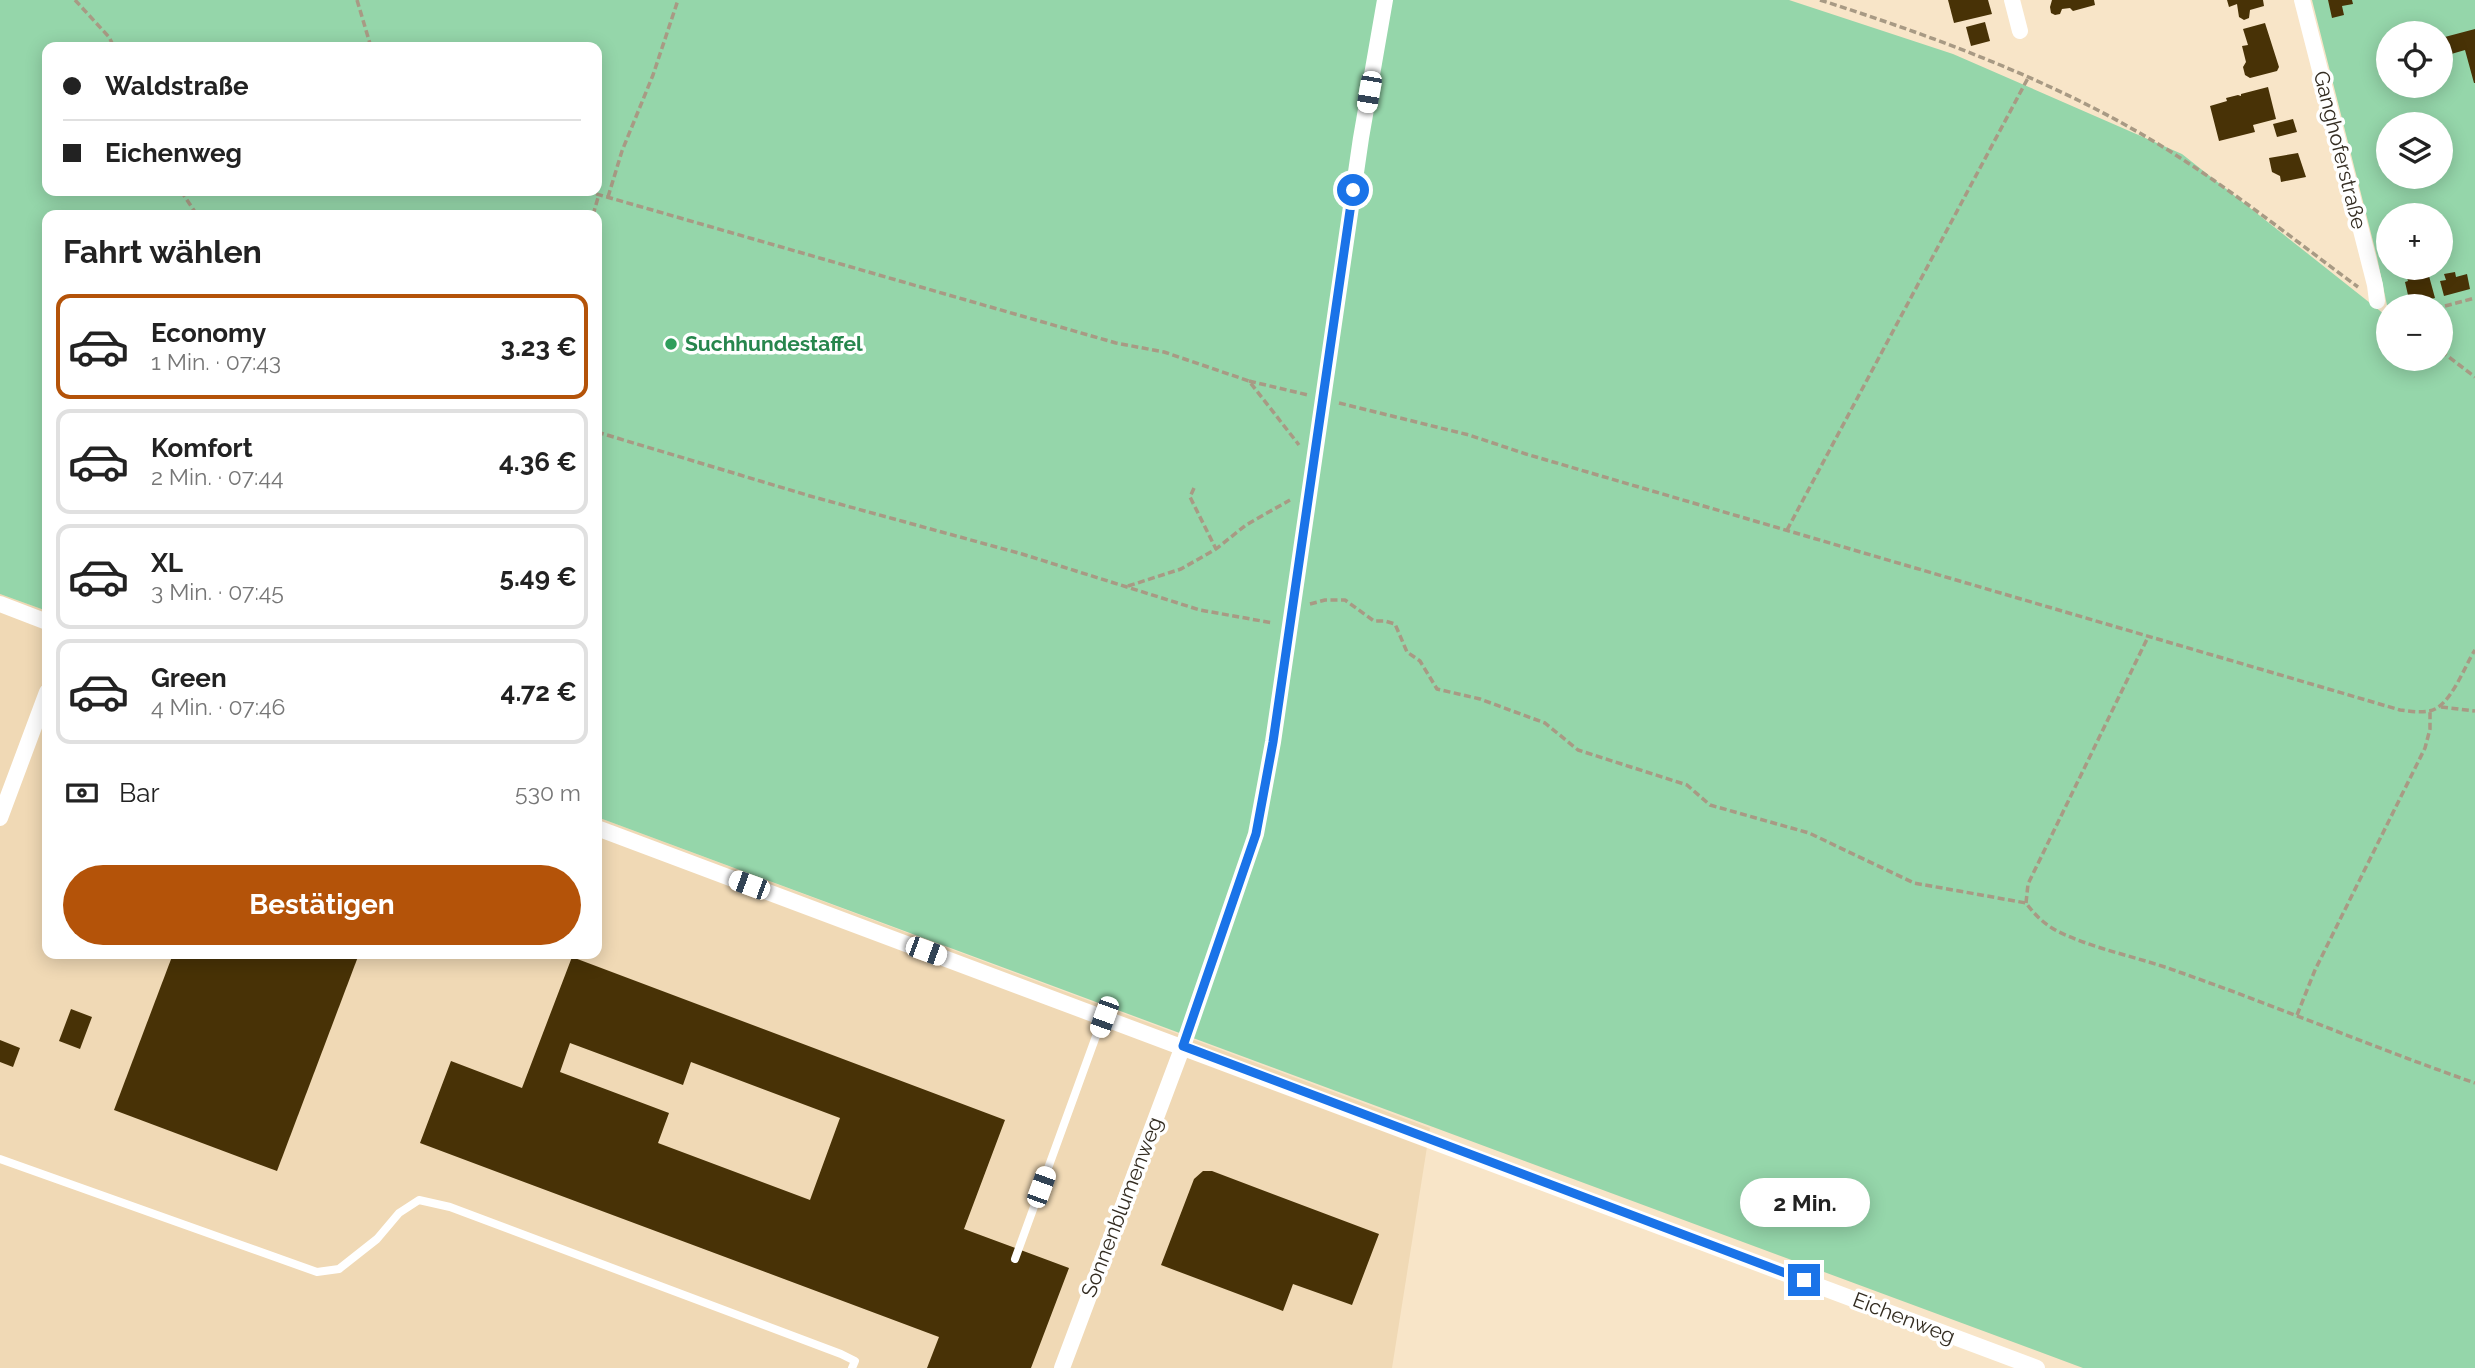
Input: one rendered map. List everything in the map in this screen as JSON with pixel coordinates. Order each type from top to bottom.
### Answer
[{"type":"street","name":"Sonnenblumenweg","points":[[1062,1368],[1183,1046],[1256,834],[1273,742],[1361,138],[1385,0]]},
{"type":"street","points":[[2012,0],[2020,31]]},
{"type":"street","name":"Ganghoferstraße","points":[[2302,0],[2375,285],[2376,301]]},
{"type":"street","points":[[0,604],[42,620]]},
{"type":"street","points":[[0,818],[42,705]]},
{"type":"street","name":"Eichenweg","points":[[602,830],[2037,1368]]},
{"type":"lane","points":[[1015,1259],[1104,1017]]},
{"type":"lane","points":[[0,1159],[317,1272],[339,1269],[377,1239],[399,1213],[419,1200],[450,1208],[841,1354],[855,1360],[852,1368]]},
{"type":"path","points":[[75,0],[111,42]]},
{"type":"path","points":[[357,0],[370,42]]},
{"type":"path","points":[[608,197],[678,0]]},
{"type":"path","points":[[1820,0],[1879,19],[2029,78],[2097,109],[2185,161],[2376,301]]},
{"type":"path","points":[[1787,530],[2029,78]]},
{"type":"path","points":[[602,195],[1116,343],[1164,352],[1249,381],[1469,435],[2400,710],[2430,711],[2441,707],[2475,711]]},
{"type":"path","points":[[2453,304],[2475,298]]},
{"type":"path","points":[[2453,360],[2475,377]]},
{"type":"path","points":[[1249,381],[1314,463]]},
{"type":"path","points":[[602,434],[810,496],[1022,554],[1200,610],[1289,625]]},
{"type":"path","points":[[1194,488],[1189,497],[1216,549]]},
{"type":"path","points":[[1128,587],[1181,569],[1216,549],[1246,525],[1290,500],[1309,496]]},
{"type":"path","points":[[1292,603],[1345,600],[1374,621],[1395,624],[1408,652],[1420,661],[1437,689],[1480,699],[1545,723],[1578,750],[1687,785],[1710,805],[1809,833],[1914,883],[2026,903],[2039,919],[2057,931],[2178,971],[2356,1041],[2475,1083]]},
{"type":"path","points":[[2026,903],[2028,884],[2148,637]]},
{"type":"path","points":[[2441,707],[2475,650]]},
{"type":"path","points":[[2297,1016],[2315,970],[2425,748],[2430,729],[2430,711]]},
{"type":"shaded area","points":[[0,594],[42,609],[42,959],[602,959],[602,819],[1430,1128],[1392,1368],[0,1368]]},
{"type":"green space","points":[[0,0],[1789,0],[1953,54],[2182,154],[2376,308],[2376,371],[2453,371],[2453,294],[2385,294],[2382,280],[2453,280],[2453,203],[2376,203],[2376,253],[2312,0],[2475,0],[2475,1368],[2083,1368],[602,819],[602,210],[42,210],[42,609],[0,594]]},
{"type":"building","points":[[1948,0],[1988,0],[1992,14],[1954,23]]},
{"type":"building","points":[[2052,0],[2094,0],[2095,5],[2073,11],[2070,8],[2062,9],[2060,14],[2055,15],[2051,13]]},
{"type":"building","points":[[2227,0],[2263,0],[2264,6],[2250,10],[2249,18],[2244,20],[2239,17],[2237,4],[2229,7]]},
{"type":"building","points":[[2328,0],[2352,0],[2353,4],[2342,6],[2344,15],[2332,18]]},
{"type":"building","points":[[1985,22],[1990,41],[1971,46],[1966,27]]},
{"type":"building","points":[[2265,23],[2279,67],[2277,71],[2250,78],[2245,75],[2243,67],[2246,62],[2242,46],[2248,45],[2243,29]]},
{"type":"building","points":[[2475,29],[2475,83],[2465,50],[2453,54],[2453,35]]},
{"type":"building","points":[[2268,87],[2276,119],[2253,125],[2255,132],[2219,141],[2210,106],[2227,101],[2226,98]]},
{"type":"building","points":[[2293,119],[2297,132],[2277,137],[2273,124]]},
{"type":"building","points":[[2298,153],[2306,177],[2281,182],[2280,176],[2272,172],[2269,158]]},
{"type":"building","points":[[2453,272],[2456,277],[2467,274],[2470,289],[2443,294],[2440,281],[2453,280]]},
{"type":"building","points":[[2430,280],[2434,294],[2408,294],[2405,282]]},
{"type":"building","points":[[171,959],[357,959],[277,1171],[114,1110]]},
{"type":"building","points":[[571,959],[577,959],[1005,1120],[964,1229],[1069,1268],[1031,1368],[927,1368],[939,1337],[420,1143],[451,1061],[522,1088]],"holes":[[[570,1043],[683,1085],[691,1062],[840,1118],[810,1200],[658,1143],[669,1113],[560,1072]]]},
{"type":"building","points":[[71,1009],[92,1017],[80,1049],[59,1041]]},
{"type":"building","points":[[0,1040],[20,1048],[13,1067],[0,1062]]},
{"type":"building","points":[[1203,1171],[1212,1171],[1379,1234],[1352,1305],[1293,1284],[1283,1311],[1161,1265],[1194,1179]]},
{"type":"place","name":"Suchhundestaffel","points":[[671,344]]},
{"type":"route","points":[[1353,190],[1273,742],[1256,834],[1183,1046],[1804,1280]]}]
